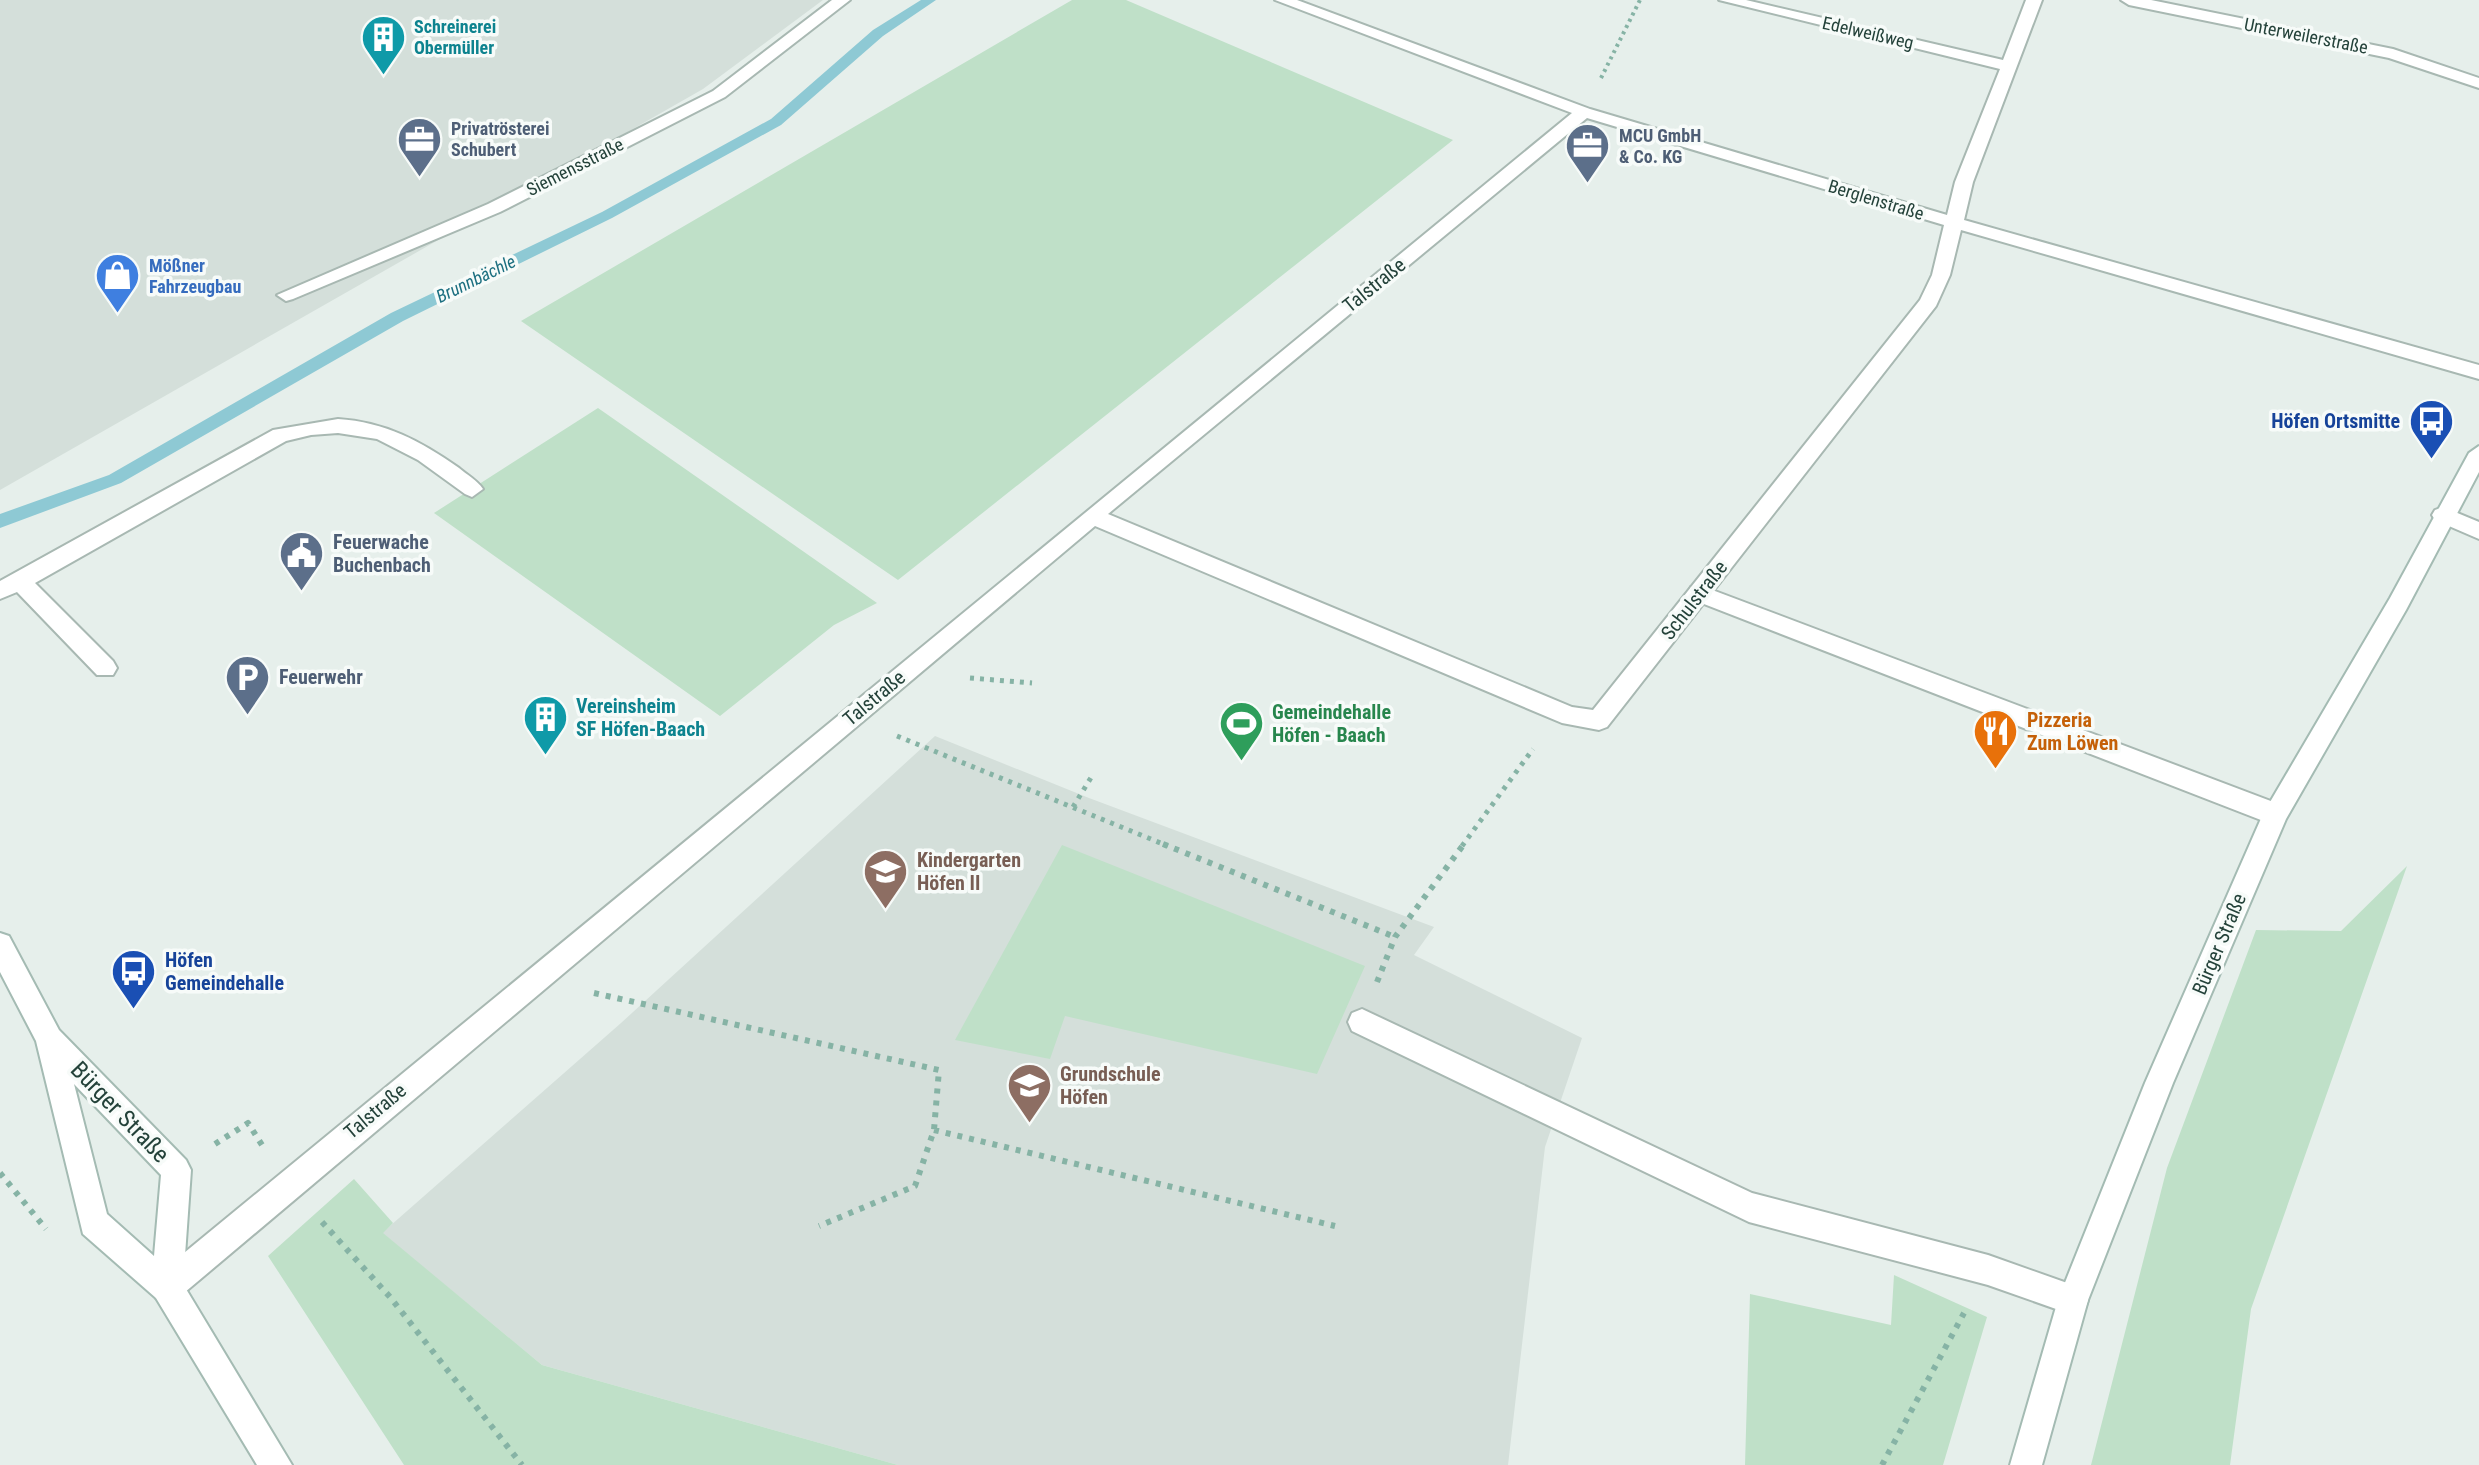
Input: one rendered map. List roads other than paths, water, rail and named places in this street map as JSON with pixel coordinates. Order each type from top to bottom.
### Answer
[{"type":"street","name":"Siemensstraße","points":[[286,295],[494,208],[719,94],[842,0]]},
{"type":"street","name":"Berglenstraße","points":[[1283,0],[1584,112],[1956,223],[2479,372]]},
{"type":"street","name":"Edelweißweg","points":[[1727,0],[2009,66]]},
{"type":"street","name":"Schulstraße","points":[[1092,516],[1570,716],[1599,720],[1929,302],[1956,223],[1964,182],[2034,0]]},
{"type":"street","name":"Unterweilerstraße","points":[[2129,0],[2393,54],[2479,83]]},
{"type":"street","name":"Talstraße","points":[[167,1287],[1092,516],[1584,112]]},
{"type":"street","points":[[105,668],[10,586],[280,435],[321,424],[377,429],[419,449],[472,489]]},
{"type":"street","name":"Bürger Straße","points":[[2026,1465],[2073,1300],[2159,1083],[2275,814],[2398,604],[2443,515],[2479,453]]},
{"type":"street","points":[[2443,515],[2479,531]]},
{"type":"street","points":[[1699,593],[2275,814]]},
{"type":"street","name":"Bürger Straße","points":[[0,945],[49,1038],[94,1223],[167,1287],[267,1462]]},
{"type":"street","points":[[1362,1022],[1749,1207],[1988,1270],[2073,1300]]},
{"type":"street","name":"Bürger Straße","points":[[49,1038],[176,1170],[167,1287]]},
{"type":"waterway","name":"Brunnbächle","points":[[0,521],[115,479],[397,317],[607,215],[776,122],[878,33],[930,0]]},
{"type":"place","name":"Schreinerei Obermüller","points":[[383,76]]},
{"type":"place","name":"Privatrösterei Schubert","points":[[420,178]]},
{"type":"place","name":"MCU GmbH & Co. KG","points":[[1588,185]]},
{"type":"place","name":"Mößner Fahrzeugbau","points":[[118,315]]},
{"type":"place","name":"Höfen Ortsmitte","points":[[2431,460]]},
{"type":"place","name":"Feuerwache Buchenbach","points":[[302,593]]},
{"type":"place","name":"Feuerwehr","points":[[248,716]]},
{"type":"place","name":"Vereinsheim SF Höfen-Baach","points":[[545,756]]},
{"type":"place","name":"Gemeindehalle Höfen - Baach","points":[[1241,763]]},
{"type":"place","name":"Pizzeria Zum Löwen","points":[[1996,770]]},
{"type":"place","name":"Kindergarten Höfen II","points":[[886,910]]},
{"type":"place","name":"Höfen Gemeindehalle","points":[[134,1011]]},
{"type":"place","name":"Grundschule Höfen","points":[[1029,1125]]}]
